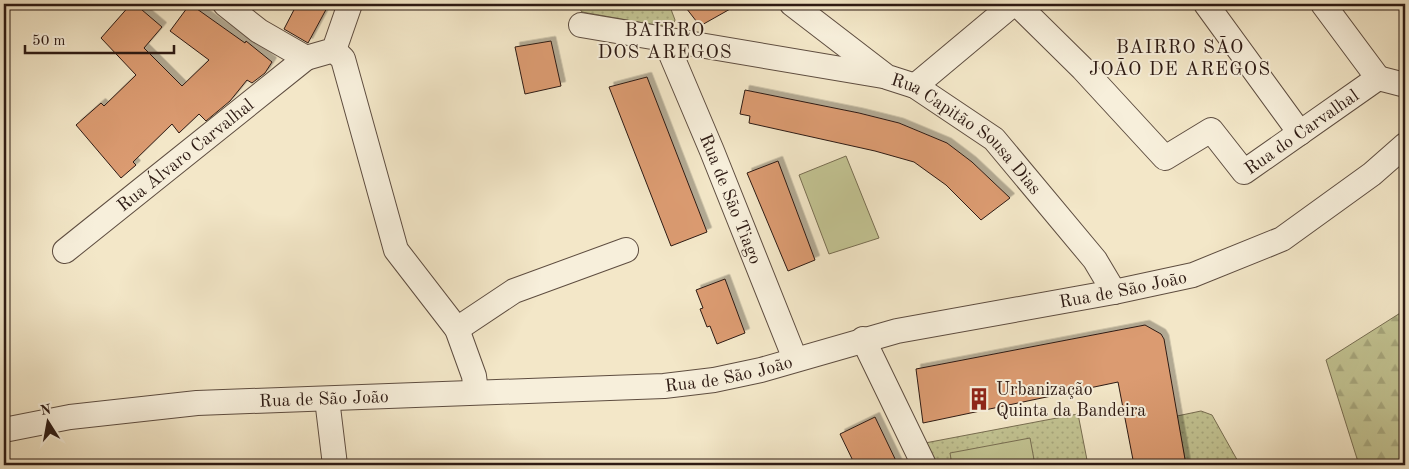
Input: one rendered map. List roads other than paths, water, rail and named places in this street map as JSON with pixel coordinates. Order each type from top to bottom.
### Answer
[{"type":"street","points":[[225,4],[259,31],[306,58],[334,50]]},
{"type":"street","points":[[334,50],[350,4]]},
{"type":"street","name":"Rua Capitão Sousa Dias","points":[[792,4],[887,77],[915,86],[994,139],[1095,260],[1114,292]]},
{"type":"street","points":[[915,86],[1012,4]]},
{"type":"street","name":"Rua do Carvalhal","points":[[1017,4],[1083,69],[1165,158],[1211,130],[1244,172],[1378,78],[1405,85]]},
{"type":"street","points":[[1206,4],[1300,133]]},
{"type":"street","points":[[1324,4],[1378,78]]},
{"type":"street","points":[[581,25],[887,77]]},
{"type":"street","name":"Rua de São Tiago","points":[[665,40],[712,151],[795,359]]},
{"type":"street","points":[[334,50],[343,58],[396,250],[457,329],[474,376],[476,392]]},
{"type":"street","name":"Rua Álvaro Carvalhal","points":[[65,251],[306,58]]},
{"type":"street","name":"Rua de São João","points":[[4,430],[70,417],[197,403],[664,386],[714,380],[760,370],[906,329],[1114,292],[1193,275],[1282,239],[1372,174],[1405,145]]},
{"type":"street","points":[[457,329],[514,292],[626,250]]},
{"type":"street","points":[[863,340],[924,465]]},
{"type":"street","points":[[327,399],[335,465]]},
{"type":"place","name":"Urbanização Quinta da Bandeira","points":[[979,399]]},
{"type":"district","name":"BAIRRO DOS AREGOS","points":[[665,40]]},
{"type":"district","name":"BAIRRO SÃO JOÃO DE AREGOS","points":[[1180,57]]}]
